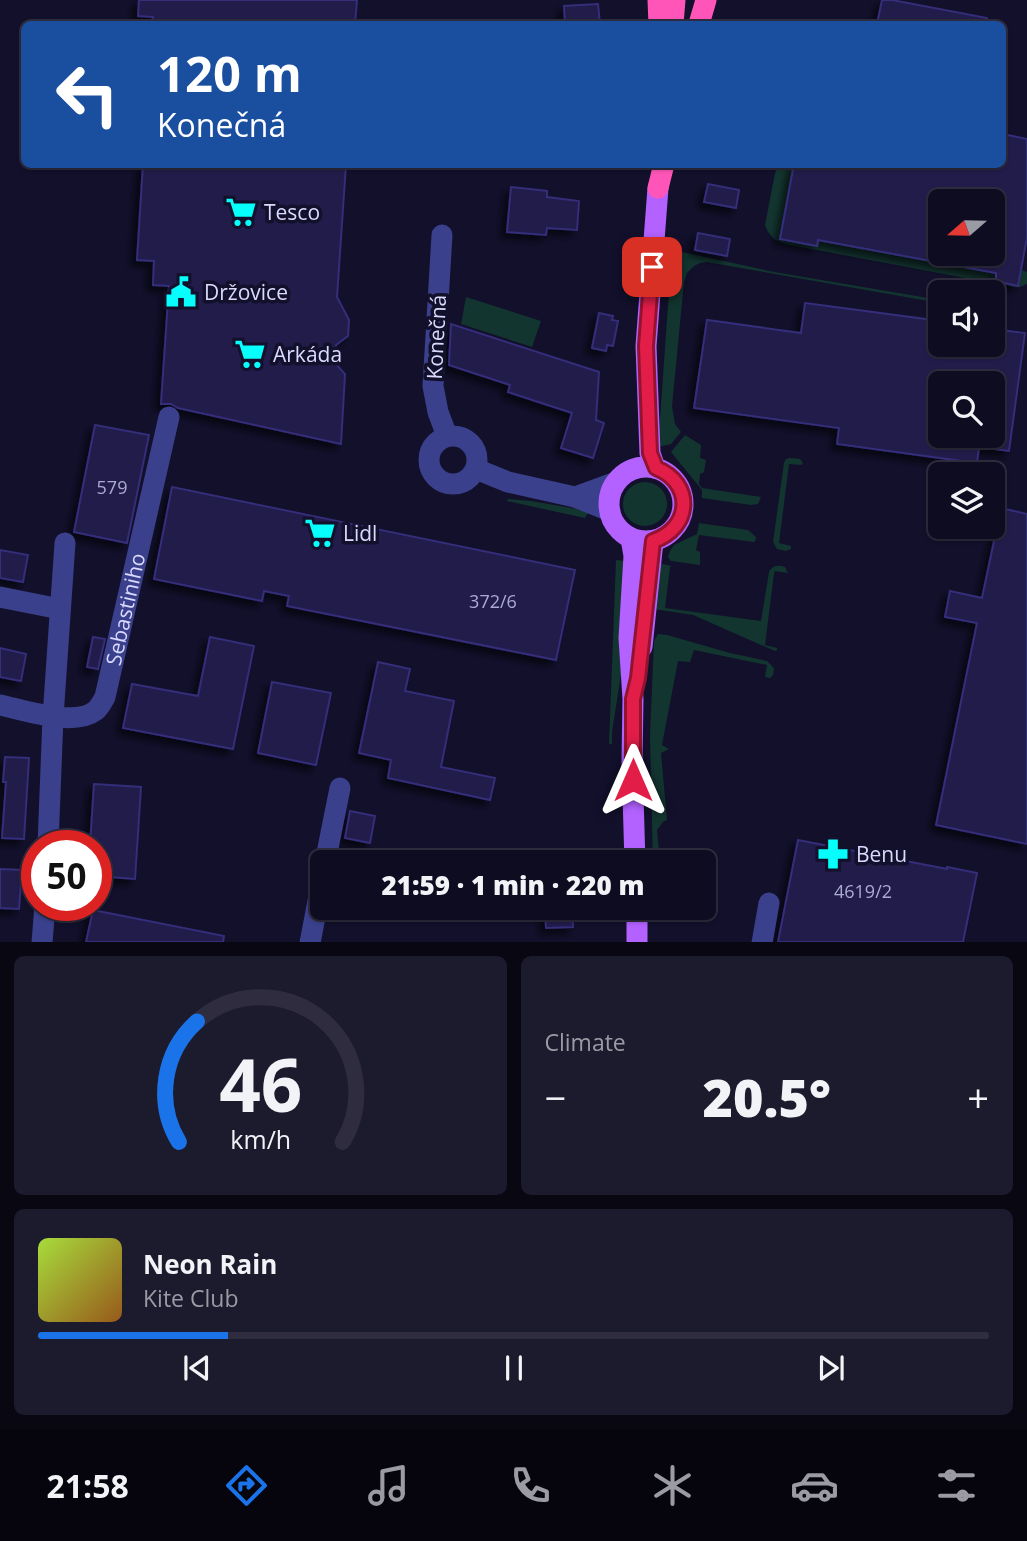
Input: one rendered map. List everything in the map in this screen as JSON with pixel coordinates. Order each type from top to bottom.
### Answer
[{"type":"highway","points":[[658,0],[659,21]]},
{"type":"highway","points":[[673,21],[675,0]]},
{"type":"highway","points":[[700,21],[706,0]]},
{"type":"highway","points":[[658,188],[661,168]]},
{"type":"main road","points":[[623,477],[647,467],[666,472],[674,479],[680,488],[684,507],[678,524],[671,532],[663,538],[642,539],[622,532],[614,523],[609,501],[611,491],[637,454],[658,188]]},
{"type":"main road","points":[[646,346],[650,453],[656,468]]},
{"type":"main road","points":[[635,850],[633,699],[638,678],[642,539]]},
{"type":"main road","points":[[636,920],[637,942]]},
{"type":"street","name":"Konečná","points":[[442,235],[433,386],[438,412],[447,436]]},
{"type":"street","name":"Sebastiniho","points":[[0,705],[53,717],[76,717],[89,715],[101,705],[169,417]]},
{"type":"street","points":[[447,436],[463,437],[470,442],[477,454],[476,469],[469,479],[458,484],[444,483],[437,479],[429,466],[430,451],[440,439],[447,436]]},
{"type":"street","points":[[476,469],[508,482],[575,497],[610,511]]},
{"type":"street","points":[[575,497],[623,477]]},
{"type":"street","points":[[49,830],[65,543]]},
{"type":"street","points":[[0,597],[60,609]]},
{"type":"street","points":[[328,850],[340,788]]},
{"type":"street","points":[[762,942],[769,903]]},
{"type":"street","points":[[310,942],[314,920]]},
{"type":"street","points":[[42,942],[44,921]]},
{"type":"green space","points":[[778,168],[793,168],[781,239],[817,246],[818,240],[928,260],[928,266],[958,266],[996,273],[996,280],[976,280],[785,244],[770,235],[765,225],[775,173]]},
{"type":"green space","points":[[672,249],[774,272],[928,298],[928,301],[707,262],[694,266],[687,273],[684,282],[672,406],[675,424],[681,432],[671,444],[658,447]]},
{"type":"green space","points":[[1020,269],[1027,272],[1027,284],[1013,287],[1005,285],[1005,283],[1016,285]]},
{"type":"green space","points":[[466,297],[541,321],[532,347],[461,324]]},
{"type":"green space","points":[[685,435],[701,445],[700,458],[706,460],[704,472],[700,474],[699,484],[702,488],[761,497],[758,504],[702,498],[702,490],[671,452]]},
{"type":"green space","points":[[790,458],[800,459],[803,463],[789,464],[779,543],[791,546],[791,549],[786,551],[777,549],[773,542],[784,463]]},
{"type":"green space","points":[[645,482],[661,488],[667,504],[661,520],[645,526],[629,520],[623,504],[629,488]]},
{"type":"green space","points":[[508,499],[589,511],[585,518],[507,501]]},
{"type":"green space","points":[[699,523],[748,530],[756,537],[755,542],[699,535],[696,550],[700,552],[700,565],[671,561],[668,557],[674,545],[697,534]]},
{"type":"green space","points":[[616,560],[627,561],[622,668],[612,744],[609,744]]},
{"type":"green space","points":[[658,563],[672,566],[665,608],[761,621],[769,572],[776,566],[785,567],[788,573],[774,573],[765,645],[777,650],[775,651],[693,615],[654,609]]},
{"type":"green space","points":[[658,634],[667,635],[767,661],[774,668],[770,678],[765,677],[767,665],[694,650],[690,662],[678,661],[662,745],[669,749],[661,753],[667,820],[657,830],[659,850],[653,850],[650,736],[654,641]]},
{"type":"building","points":[[139,0],[357,0],[355,21],[152,21],[153,17],[138,16]]},
{"type":"building","points":[[882,0],[987,18],[987,21],[878,21]]},
{"type":"building","points":[[598,4],[600,21],[565,21],[564,6]]},
{"type":"building","points":[[1006,135],[1027,139],[1027,237],[1018,286],[1005,283],[1005,280],[996,280],[996,273],[958,266],[1005,266],[1005,189],[928,189],[928,260],[818,240],[817,246],[780,239],[793,168],[1006,168]]},
{"type":"building","points":[[143,168],[346,168],[337,297],[349,320],[348,336],[336,345],[335,363],[345,374],[341,444],[178,408],[171,404],[161,404],[169,286],[153,285],[154,261],[137,260]]},
{"type":"building","points":[[708,184],[739,190],[736,208],[704,202]]},
{"type":"building","points":[[511,187],[547,191],[547,197],[579,201],[577,230],[547,228],[546,235],[507,232]]},
{"type":"building","points":[[698,233],[730,239],[727,256],[695,250]]},
{"type":"building","points":[[805,303],[928,319],[928,357],[1005,357],[1005,331],[1025,333],[1009,451],[986,448],[1005,448],[1005,371],[928,371],[928,448],[979,448],[977,462],[837,444],[839,428],[694,408],[707,320],[801,333]]},
{"type":"building","points":[[599,313],[613,316],[612,320],[618,321],[613,346],[607,345],[606,351],[592,348]]},
{"type":"building","points":[[451,324],[599,372],[596,420],[604,423],[593,458],[561,448],[572,413],[508,392],[510,385],[449,365]]},
{"type":"building","points":[[95,425],[149,435],[127,543],[74,532]]},
{"type":"building","points":[[172,487],[575,570],[556,660],[287,606],[289,596],[264,591],[262,601],[154,579]]},
{"type":"building","points":[[1005,509],[1027,514],[1027,844],[936,825],[977,623],[945,617],[950,591],[982,598],[994,539],[1005,539]]},
{"type":"building","points":[[0,550],[28,555],[23,582],[0,578]]},
{"type":"building","points":[[93,637],[105,639],[98,669],[87,667]]},
{"type":"building","points":[[210,637],[254,646],[233,749],[123,728],[132,684],[198,696]]},
{"type":"building","points":[[0,648],[26,654],[21,681],[0,677]]},
{"type":"building","points":[[378,662],[410,669],[405,691],[454,701],[441,767],[495,778],[490,800],[388,778],[391,760],[359,753]]},
{"type":"building","points":[[272,682],[331,693],[316,765],[258,753]]},
{"type":"building","points":[[5,757],[29,758],[25,830],[21,830],[21,839],[2,838],[6,782],[3,782]]},
{"type":"building","points":[[94,784],[141,787],[135,879],[112,877],[112,830],[91,830]]},
{"type":"building","points":[[350,811],[375,816],[370,843],[345,838]]},
{"type":"building","points":[[798,840],[977,873],[963,942],[778,942]]},
{"type":"building","points":[[0,869],[21,870],[19,909],[0,908]]},
{"type":"building","points":[[112,914],[224,936],[223,942],[86,942],[91,921],[112,921]]},
{"type":"building","points":[[546,920],[573,920],[573,927],[546,928]]},
{"type":"place","name":"Tesco","points":[[241,212]]},
{"type":"place","name":"Držovice","points":[[181,292]]},
{"type":"place","name":"Arkáda","points":[[250,354]]},
{"type":"place","name":"Lidl","points":[[320,533]]},
{"type":"place","name":"Benu","points":[[833,854]]},
{"type":"route","points":[[633,780],[633,699],[638,678],[653,541],[671,532],[678,524],[684,507],[680,488],[666,472],[656,468],[650,453],[646,346],[652,267]]}]
